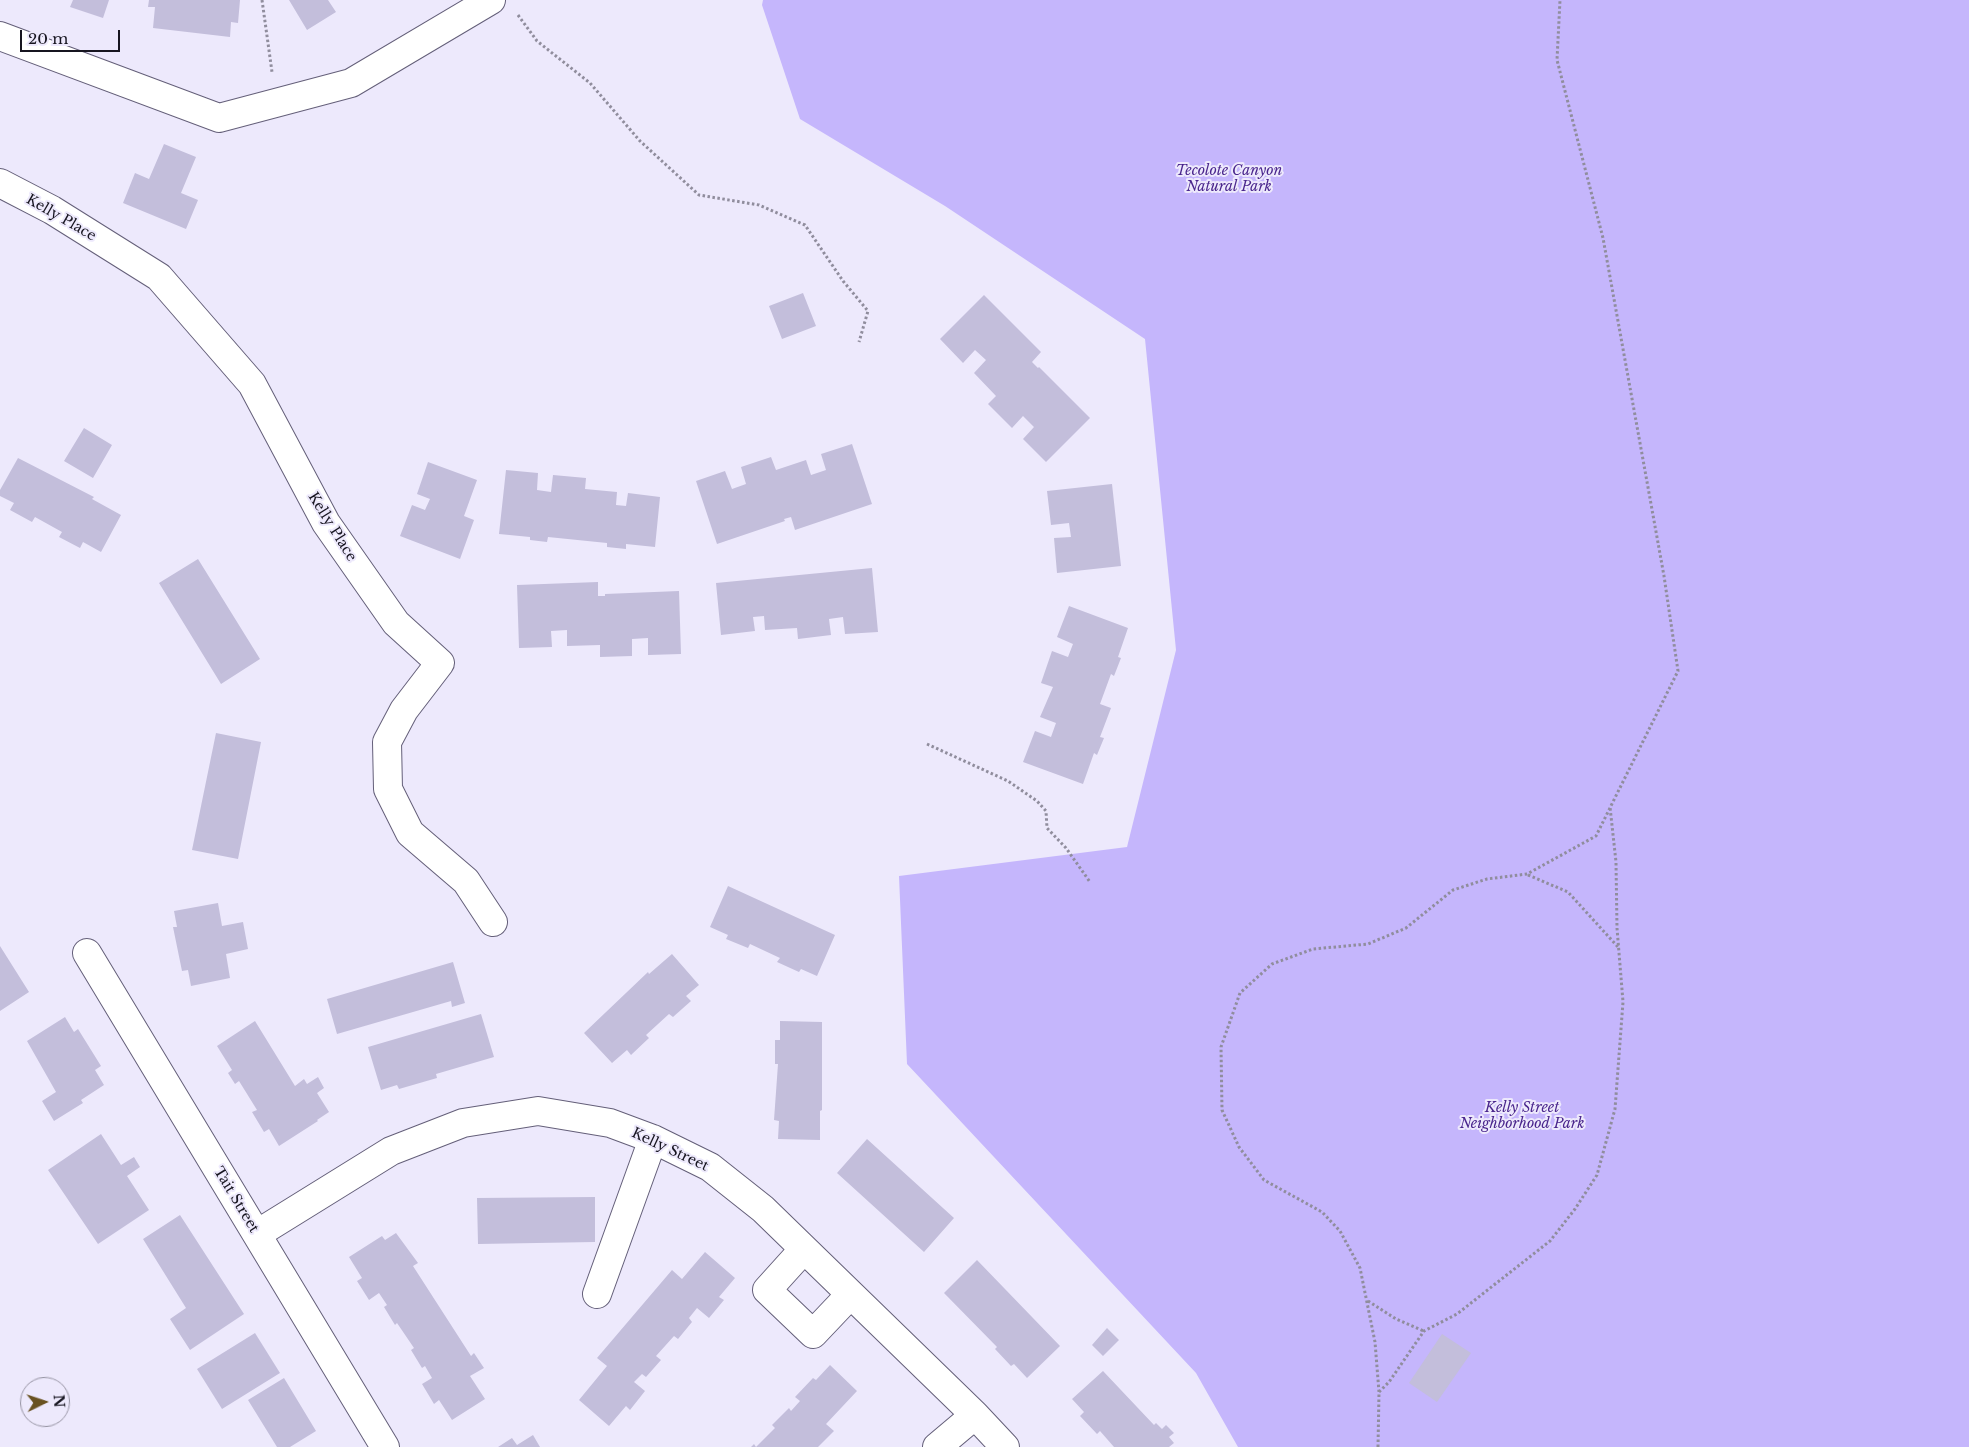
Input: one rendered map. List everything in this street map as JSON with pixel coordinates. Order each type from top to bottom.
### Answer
[{"type":"street","points":[[0,36],[219,118],[351,83],[490,0]]},
{"type":"street","name":"Kelly Place","points":[[0,183],[52,210],[159,277],[252,384],[326,523],[396,623],[440,663],[404,710],[387,742],[388,789],[410,833],[466,881],[493,922]]},
{"type":"street","name":"Tait Street","points":[[87,953],[385,1447]]},
{"type":"street","name":"Kelly Street","points":[[256,1234],[391,1151],[463,1123],[538,1111],[610,1122],[653,1139],[710,1167],[763,1209],[975,1414],[1005,1447]]},
{"type":"street","points":[[597,1294],[653,1139]]},
{"type":"street","points":[[804,1250],[767,1290],[813,1334],[850,1295]]},
{"type":"street","points":[[937,1447],[975,1414]]},
{"type":"path","points":[[262,0],[278,102]]},
{"type":"path","points":[[1378,1447],[1379,1392],[1375,1342],[1360,1268],[1340,1231],[1322,1212],[1264,1180],[1239,1147],[1222,1110],[1221,1046],[1240,993],[1272,964],[1313,949],[1368,944],[1406,928],[1453,890],[1487,879],[1527,874],[1596,836],[1642,747],[1678,671],[1664,576],[1603,238],[1556,60],[1560,0]]},
{"type":"path","points":[[517,14],[537,41],[590,83],[640,141],[699,195],[759,205],[805,225],[868,311],[859,342]]},
{"type":"path","points":[[927,744],[1008,781],[1037,801],[1046,811],[1047,828],[1066,848],[1090,882]]},
{"type":"path","points":[[1379,1392],[1389,1382],[1424,1331],[1457,1314],[1550,1241],[1575,1209],[1597,1175],[1615,1109],[1623,1002],[1618,947],[1616,862],[1610,807]]},
{"type":"path","points":[[1527,874],[1568,892],[1618,947]]},
{"type":"path","points":[[1368,1300],[1396,1319],[1424,1331]]},
{"type":"green space","name":"Kelly Street Neighborhood Park","points":[[763,0],[1969,0],[1969,1447],[1238,1447],[1196,1373],[907,1064],[899,876],[1127,847],[1176,650],[1145,339],[945,206],[800,119],[762,5]]},
{"type":"building","points":[[73,0],[109,0],[103,18],[70,7]]},
{"type":"building","points":[[149,0],[240,0],[238,23],[231,22],[230,37],[153,28],[155,7],[148,7]]},
{"type":"building","points":[[289,0],[328,0],[336,12],[307,30]]},
{"type":"building","points":[[164,144],[196,157],[181,193],[198,200],[186,229],[123,203],[135,173],[149,179]]},
{"type":"building","points":[[803,293],[816,326],[782,339],[769,306]]},
{"type":"building","points":[[984,295],[1041,352],[1032,362],[1090,418],[1046,462],[1023,439],[1034,427],[1023,416],[1012,428],[988,404],[996,396],[974,373],[986,360],[975,350],[963,363],[940,339]]},
{"type":"building","points":[[84,428],[112,445],[93,478],[64,461]]},
{"type":"building","points":[[852,444],[872,504],[795,530],[791,517],[784,519],[785,521],[717,544],[696,481],[725,471],[732,489],[746,484],[741,467],[771,457],[776,470],[806,460],[811,475],[826,470],[821,454]]},
{"type":"building","points":[[18,458],[94,497],[92,499],[121,515],[101,552],[83,542],[80,548],[59,537],[62,532],[35,517],[32,522],[10,510],[14,503],[0,496],[0,490]]},
{"type":"building","points":[[428,462],[477,480],[464,516],[474,520],[460,559],[400,536],[412,505],[425,510],[430,499],[417,494]]},
{"type":"building","points":[[506,470],[538,473],[537,490],[551,492],[553,475],[586,478],[585,489],[617,492],[616,505],[626,506],[628,493],[660,497],[655,547],[626,544],[626,549],[607,547],[607,543],[548,537],[547,542],[530,540],[530,537],[499,534]]},
{"type":"building","points":[[1112,484],[1121,566],[1057,573],[1054,538],[1071,537],[1069,523],[1051,525],[1047,491]]},
{"type":"building","points":[[198,559],[260,659],[221,684],[159,583]]},
{"type":"building","points":[[872,568],[878,632],[845,634],[843,617],[829,619],[831,635],[798,639],[797,628],[765,630],[764,616],[753,617],[755,631],[721,635],[716,583]]},
{"type":"building","points":[[598,582],[598,596],[605,596],[605,594],[679,591],[681,654],[648,655],[648,638],[632,639],[632,656],[600,657],[600,645],[567,646],[567,630],[551,631],[552,647],[519,648],[517,585]]},
{"type":"building","points":[[1069,606],[1128,628],[1118,657],[1121,658],[1114,676],[1111,674],[1100,704],[1111,708],[1100,737],[1104,738],[1097,755],[1094,753],[1083,784],[1023,762],[1035,731],[1051,737],[1056,723],[1040,717],[1053,687],[1041,683],[1052,651],[1068,657],[1073,644],[1057,637]]},
{"type":"building","points":[[216,733],[261,742],[238,859],[192,850]]},
{"type":"building","points":[[728,886],[835,935],[817,976],[801,969],[799,972],[777,962],[780,958],[750,944],[748,948],[726,939],[728,935],[710,927]]},
{"type":"building","points":[[218,903],[222,926],[243,922],[248,949],[226,954],[230,978],[191,986],[188,970],[182,971],[173,927],[177,927],[174,911]]},
{"type":"building","points":[[0,946],[29,992],[0,1011]]},
{"type":"building","points":[[672,954],[699,985],[686,996],[691,1001],[673,1017],[669,1014],[646,1035],[649,1038],[631,1055],[627,1050],[612,1063],[584,1033],[648,972],[649,974]]},
{"type":"building","points":[[453,962],[465,1003],[452,1007],[451,1001],[337,1034],[327,999]]},
{"type":"building","points":[[481,1014],[494,1057],[436,1074],[437,1078],[399,1089],[397,1085],[381,1090],[368,1047]]},
{"type":"building","points":[[65,1017],[74,1032],[78,1029],[101,1066],[95,1070],[104,1085],[81,1100],[83,1103],[54,1121],[42,1101],[56,1092],[27,1041]]},
{"type":"building","points":[[255,1021],[295,1086],[304,1079],[307,1084],[318,1077],[324,1088],[317,1093],[329,1112],[279,1146],[269,1129],[264,1132],[252,1112],[257,1110],[239,1081],[235,1084],[228,1073],[232,1070],[217,1046]]},
{"type":"building","points":[[780,1021],[822,1022],[820,1140],[778,1139],[779,1121],[774,1120],[778,1064],[775,1064],[775,1040],[780,1040]]},
{"type":"building","points":[[101,1134],[121,1165],[134,1157],[140,1167],[127,1176],[149,1210],[98,1244],[48,1170]]},
{"type":"building","points":[[867,1139],[954,1218],[924,1252],[837,1173]]},
{"type":"building","points":[[595,1197],[595,1242],[478,1244],[477,1198]]},
{"type":"building","points":[[180,1215],[244,1314],[190,1350],[170,1319],[186,1308],[143,1239]]},
{"type":"building","points":[[396,1233],[418,1263],[413,1266],[471,1356],[474,1353],[484,1368],[470,1376],[485,1399],[452,1420],[439,1400],[434,1404],[422,1384],[432,1378],[425,1366],[422,1368],[411,1350],[414,1348],[397,1323],[395,1325],[384,1307],[387,1305],[379,1293],[369,1300],[357,1281],[362,1278],[349,1257],[382,1236],[385,1240]]},
{"type":"building","points":[[705,1252],[735,1278],[719,1297],[724,1300],[709,1318],[697,1308],[689,1318],[692,1322],[678,1339],[674,1336],[656,1356],[661,1360],[646,1377],[642,1374],[634,1382],[645,1391],[630,1410],[626,1406],[609,1426],[579,1400],[607,1366],[597,1358],[672,1270],[682,1279]]},
{"type":"building","points":[[977,1260],[1060,1346],[1027,1378],[1014,1364],[1011,1366],[995,1349],[997,1347],[944,1293]]},
{"type":"building","points":[[1107,1328],[1119,1340],[1103,1356],[1092,1345]]},
{"type":"building","points":[[255,1333],[280,1373],[222,1409],[197,1369]]},
{"type":"building","points":[[1442,1334],[1471,1353],[1437,1402],[1409,1383]]},
{"type":"building","points":[[830,1365],[857,1391],[826,1424],[834,1431],[818,1447],[756,1447],[775,1428],[772,1425],[789,1408],[791,1411],[800,1401],[795,1397],[813,1378],[816,1380]]},
{"type":"building","points":[[1103,1371],[1154,1425],[1156,1423],[1162,1429],[1166,1425],[1174,1433],[1169,1437],[1174,1443],[1169,1447],[1114,1447],[1100,1431],[1097,1434],[1080,1416],[1084,1412],[1072,1399]]},
{"type":"building","points":[[284,1378],[316,1431],[290,1447],[277,1447],[248,1400]]},
{"type":"building","points":[[533,1435],[540,1447],[498,1447],[512,1438],[517,1445]]},
{"type":"park label","name":"Tecolote Canyon Natural Park","points":[[1229,180]]}]
